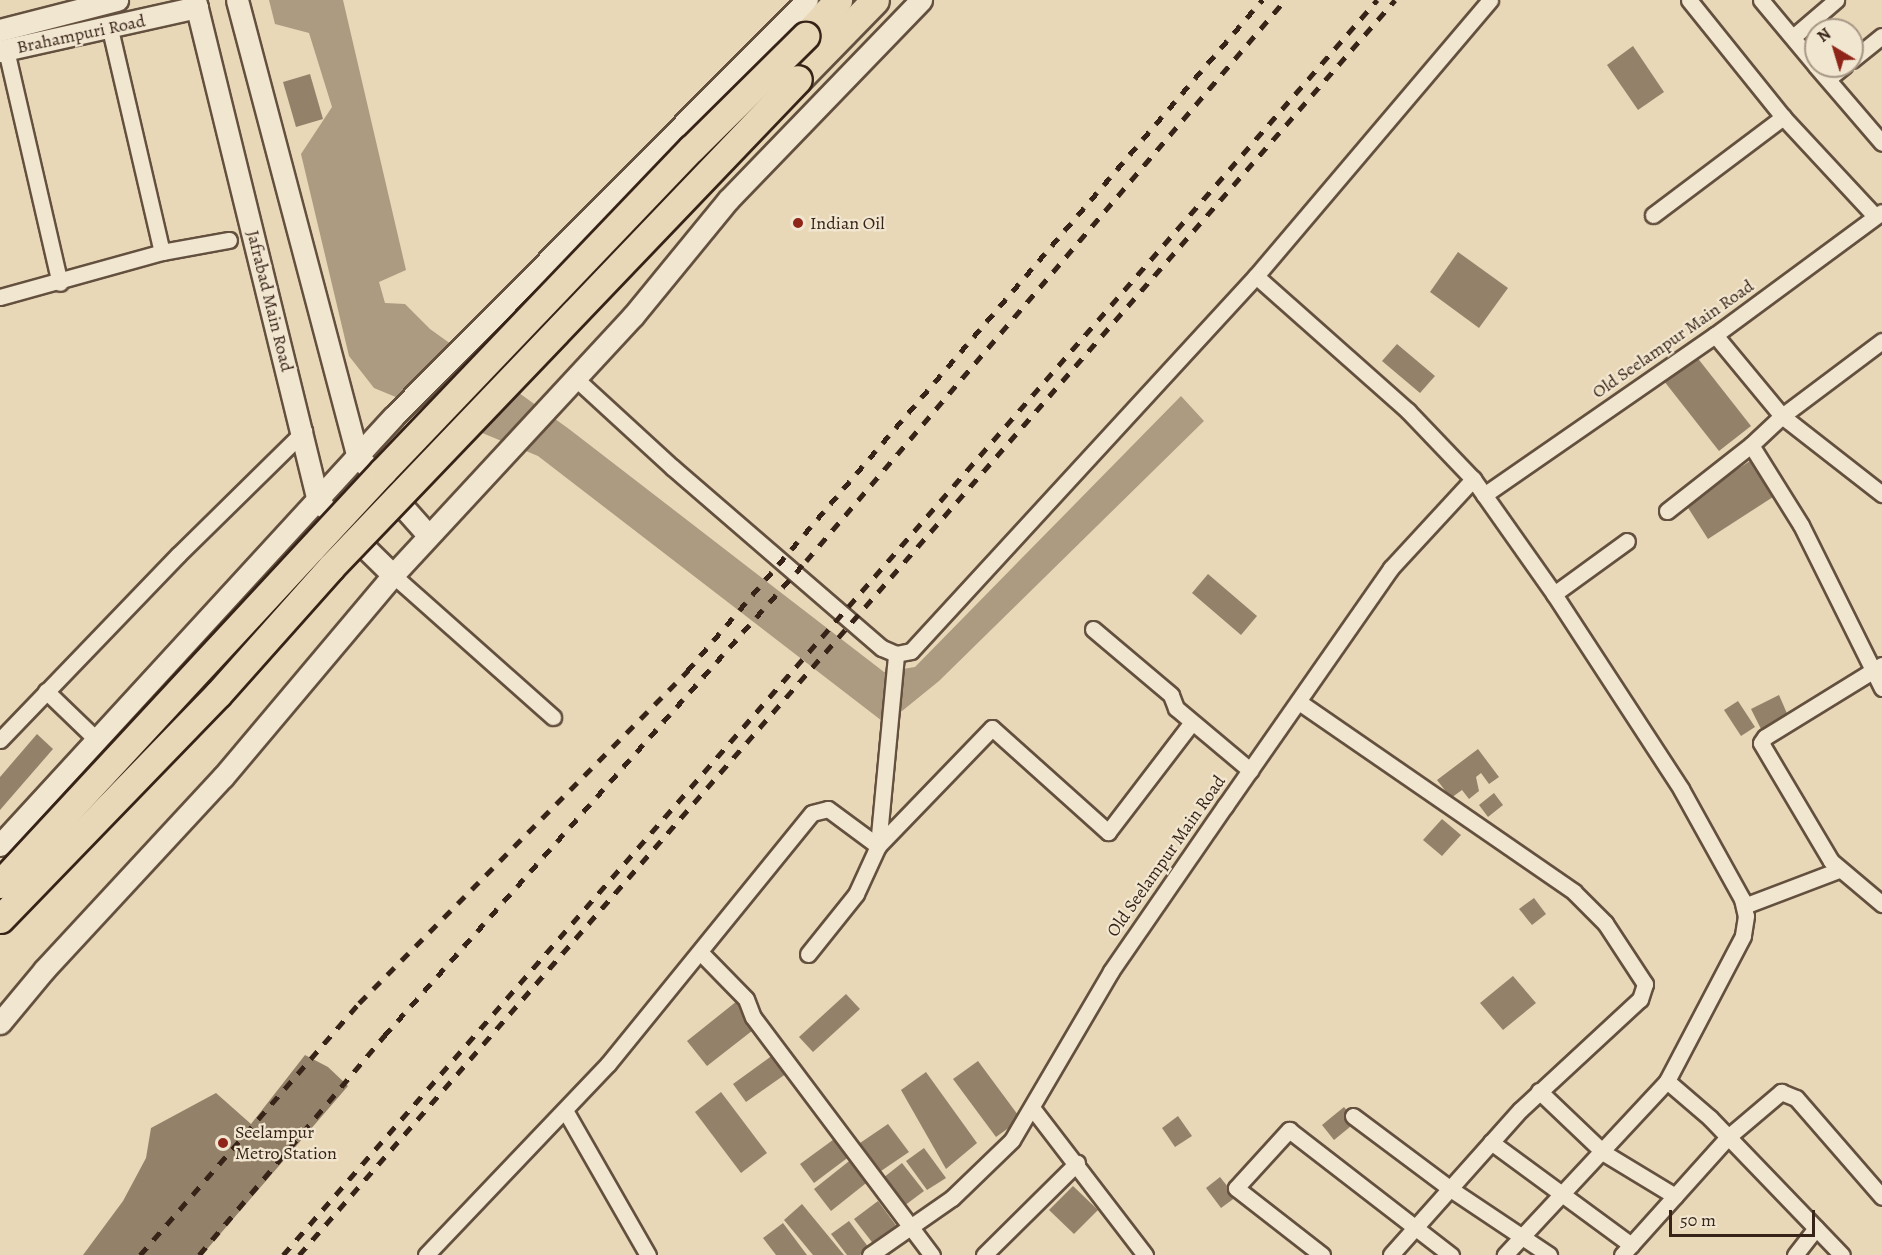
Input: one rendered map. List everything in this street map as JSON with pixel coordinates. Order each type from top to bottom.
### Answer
[{"type":"highway","points":[[0,884],[392,463],[838,0]]},
{"type":"highway","points":[[0,919],[218,694],[338,559],[875,0]]},
{"type":"main road","name":"Brahampuri Road","points":[[2,44],[117,0]]},
{"type":"main road","points":[[237,0],[357,455],[429,536]]},
{"type":"main road","points":[[0,845],[394,416],[807,0]]},
{"type":"main road","points":[[0,1023],[44,970],[224,777],[393,575],[639,308],[728,200],[921,0]]},
{"type":"main road","name":"Brahampuri Road","points":[[2,44],[110,29],[196,4]]},
{"type":"main road","name":"Jafrabad Main Road","points":[[196,4],[304,431],[318,501]]},
{"type":"main road","points":[[318,501],[393,575]]},
{"type":"street","points":[[895,662],[920,643],[1256,276],[1490,0]]},
{"type":"street","points":[[1689,0],[1783,117],[1879,214]]},
{"type":"street","points":[[1761,0],[1804,51]]},
{"type":"street","points":[[1793,37],[1836,0]]},
{"type":"street","points":[[110,29],[162,252]]},
{"type":"street","points":[[1864,50],[1882,36]]},
{"type":"street","points":[[2,44],[60,283]]},
{"type":"street","points":[[1828,79],[1879,133]]},
{"type":"street","points":[[1653,215],[1783,117]]},
{"type":"street","name":"Old Seelampur Main Road","points":[[1487,499],[1879,214]]},
{"type":"street","points":[[0,297],[60,283],[162,252],[229,240]]},
{"type":"street","points":[[1256,276],[1408,411],[1473,479],[1554,594],[1681,789],[1744,906],[1746,916],[1740,942],[1667,1081],[1505,1255]]},
{"type":"street","points":[[1715,335],[1782,416],[1882,494]]},
{"type":"street","points":[[1666,511],[1751,445],[1782,416],[1882,341]]},
{"type":"street","points":[[574,376],[672,466],[882,648],[895,662],[878,846],[856,894],[808,954]]},
{"type":"street","points":[[0,740],[178,555],[304,431]]},
{"type":"street","points":[[1751,445],[1801,525],[1878,668],[1882,688]]},
{"type":"street","name":"Old Seelampur Main Road","points":[[870,1255],[952,1198],[1001,1153],[1033,1109],[1111,971],[1396,561],[1473,479]]},
{"type":"street","points":[[1554,594],[1627,541]]},
{"type":"street","points":[[393,575],[553,717]]},
{"type":"street","points":[[1093,629],[1171,695],[1176,708],[1250,770]]},
{"type":"street","points":[[1878,668],[1765,737],[1761,743],[1839,870],[1882,904]]},
{"type":"street","points":[[46,691],[97,740]]},
{"type":"street","points":[[1299,702],[1574,892],[1605,923],[1642,978],[1645,991],[1640,999],[1539,1091],[1391,1255]]},
{"type":"street","points":[[878,846],[992,728],[1108,832],[1192,722]]},
{"type":"street","points":[[426,1255],[566,1112],[701,953],[817,809],[828,809],[878,846]]},
{"type":"street","points":[[1744,906],[1839,870]]},
{"type":"street","points":[[701,953],[746,999],[753,1017],[932,1255]]},
{"type":"street","points":[[1667,1081],[1728,1137],[1842,1255]]},
{"type":"street","points":[[1539,1091],[1601,1151],[1675,1196]]},
{"type":"street","points":[[1491,1143],[1627,1250],[1728,1137],[1769,1100],[1780,1092],[1789,1092],[1882,1197]]},
{"type":"street","points":[[1033,1109],[1077,1163],[1145,1255]]},
{"type":"street","points":[[566,1112],[648,1255]]},
{"type":"street","points":[[1353,1116],[1452,1190],[1549,1255]]},
{"type":"street","points":[[1322,1255],[1236,1188],[1289,1130],[1451,1255]]},
{"type":"street","points":[[984,1255],[1077,1163]]},
{"type":"street","points":[[1795,1255],[1816,1228]]},
{"type":"shaded area","points":[[269,0],[343,0],[406,270],[379,282],[385,303],[405,304],[430,329],[569,429],[884,672],[915,667],[1181,396],[1204,421],[939,681],[886,724],[538,456],[374,388],[349,356],[301,154],[332,107],[309,33],[275,24]]},
{"type":"building","points":[[1633,46],[1664,92],[1638,110],[1607,65]]},
{"type":"building","points":[[310,74],[323,119],[296,127],[283,82]]},
{"type":"building","points":[[1458,252],[1508,288],[1479,328],[1430,292]]},
{"type":"building","points":[[1397,344],[1435,376],[1420,393],[1382,361]]},
{"type":"building","points":[[1696,356],[1751,426],[1719,451],[1664,381]]},
{"type":"building","points":[[1750,461],[1773,497],[1708,539],[1685,503]]},
{"type":"building","points":[[1208,574],[1257,616],[1241,635],[1192,593]]},
{"type":"building","points":[[1779,695],[1789,718],[1762,731],[1751,709]]},
{"type":"building","points":[[1738,701],[1755,727],[1741,736],[1724,710]]},
{"type":"building","points":[[37,734],[53,749],[0,810],[0,777]]},
{"type":"building","points":[[1478,749],[1499,777],[1489,784],[1481,773],[1476,777],[1479,791],[1469,799],[1462,790],[1451,798],[1437,780]]},
{"type":"building","points":[[1494,793],[1503,805],[1488,817],[1479,805]]},
{"type":"building","points":[[1442,819],[1461,835],[1442,856],[1423,840]]},
{"type":"building","points":[[1534,898],[1546,914],[1532,925],[1519,909]]},
{"type":"building","points":[[1513,976],[1536,1003],[1503,1030],[1480,1003]]},
{"type":"building","points":[[846,994],[860,1009],[813,1052],[799,1037]]},
{"type":"building","points":[[737,1001],[757,1027],[707,1066],[687,1041]]},
{"type":"building","points":[[777,1052],[790,1071],[746,1102],[733,1084]]},
{"type":"building","name":"Seelampur Metro Station","points":[[305,1055],[328,1067],[348,1086],[202,1255],[83,1255],[123,1201],[146,1158],[151,1128],[216,1093],[251,1124]]},
{"type":"building","points":[[978,1061],[1021,1119],[996,1137],[953,1079]]},
{"type":"building","points":[[926,1072],[977,1143],[946,1169],[901,1090]]},
{"type":"building","points":[[721,1092],[767,1153],[741,1173],[695,1112]]},
{"type":"building","points":[[1344,1107],[1356,1122],[1334,1140],[1322,1125]]},
{"type":"building","points":[[1178,1116],[1192,1136],[1175,1147],[1162,1128]]},
{"type":"building","points":[[888,1124],[909,1152],[881,1171],[860,1143]]},
{"type":"building","points":[[837,1137],[850,1156],[814,1183],[800,1164]]},
{"type":"building","points":[[924,1148],[946,1178],[927,1190],[906,1161]]},
{"type":"building","points":[[853,1158],[870,1180],[831,1211],[814,1189]]},
{"type":"building","points":[[902,1163],[924,1191],[904,1206],[883,1178]]},
{"type":"building","points":[[1220,1177],[1236,1197],[1221,1208],[1206,1188]]},
{"type":"building","points":[[1073,1186],[1098,1210],[1074,1234],[1049,1210]]},
{"type":"building","points":[[878,1201],[898,1228],[875,1246],[854,1219]]},
{"type":"building","points":[[802,1204],[844,1255],[813,1255],[784,1220]]},
{"type":"building","points":[[849,1221],[869,1248],[860,1255],[847,1255],[831,1234]]},
{"type":"building","points":[[783,1223],[807,1255],[776,1255],[763,1238]]},
{"type":"railway","points":[[140,1255],[359,1003],[687,671],[1262,0]]},
{"type":"railway","points":[[199,1255],[384,1036],[806,561],[1285,0]]},
{"type":"railway","points":[[283,1255],[1377,0]]},
{"type":"railway","points":[[299,1255],[1395,0]]},
{"type":"place","name":"Indian Oil","points":[[798,223]]},
{"type":"place","name":"Seelampur Metro Station","points":[[223,1143]]}]
